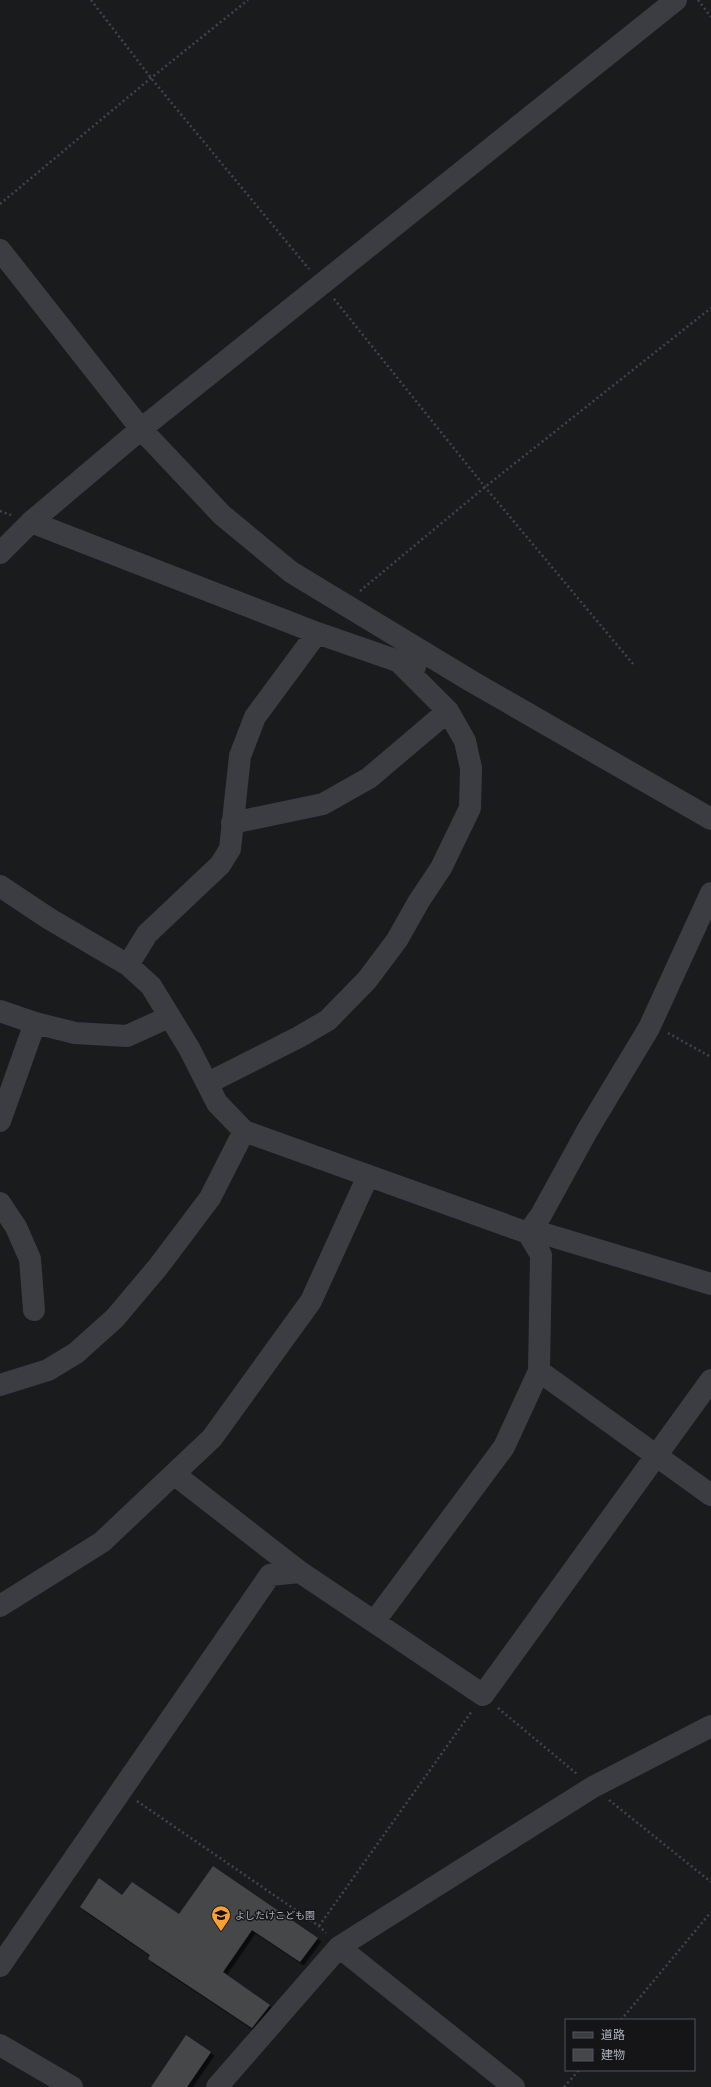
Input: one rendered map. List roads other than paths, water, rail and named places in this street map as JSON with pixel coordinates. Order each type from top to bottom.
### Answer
[{"type":"street","points":[[0,553],[31,522],[141,429],[321,283],[676,0]]},
{"type":"street","points":[[0,250],[141,429],[222,515],[291,572],[472,681],[711,819]]},
{"type":"street","points":[[31,522],[317,633],[400,663],[472,681]]},
{"type":"street","points":[[128,965],[147,934],[220,865],[230,848],[240,756],[255,717],[317,633]]},
{"type":"street","points":[[208,1083],[299,1037],[328,1020],[367,980],[397,940],[419,901],[441,868],[470,808],[471,768],[465,741],[448,711],[400,663]]},
{"type":"street","points":[[232,823],[323,804],[369,778],[448,711]]},
{"type":"street","points":[[0,886],[48,918],[128,965],[151,986],[218,1102],[244,1131],[528,1233],[545,1234],[711,1284]]},
{"type":"street","points":[[528,1233],[541,1215],[587,1131],[650,1023],[711,893]]},
{"type":"street","points":[[0,1011],[35,1023],[75,1033],[127,1036],[169,1017]]},
{"type":"street","points":[[0,1121],[35,1023]]},
{"type":"street","points":[[0,1385],[48,1370],[76,1353],[115,1318],[158,1267],[210,1198],[244,1131]]},
{"type":"street","points":[[0,1606],[102,1542],[212,1438],[311,1301],[368,1176]]},
{"type":"street","points":[[0,1203],[16,1227],[30,1259],[34,1310]]},
{"type":"street","points":[[374,1622],[504,1447],[539,1370],[541,1255],[528,1233]]},
{"type":"street","points":[[539,1370],[711,1495]]},
{"type":"street","points":[[174,1474],[300,1572],[483,1695],[711,1380]]},
{"type":"street","points":[[0,1966],[270,1575],[300,1572]]},
{"type":"street","points":[[217,2087],[339,1948],[593,1787],[711,1726]]},
{"type":"street","points":[[339,1948],[514,2087]]},
{"type":"street","points":[[0,2045],[72,2087]]},
{"type":"place","name":"よしたけこども園","points":[[221,1932]]}]
